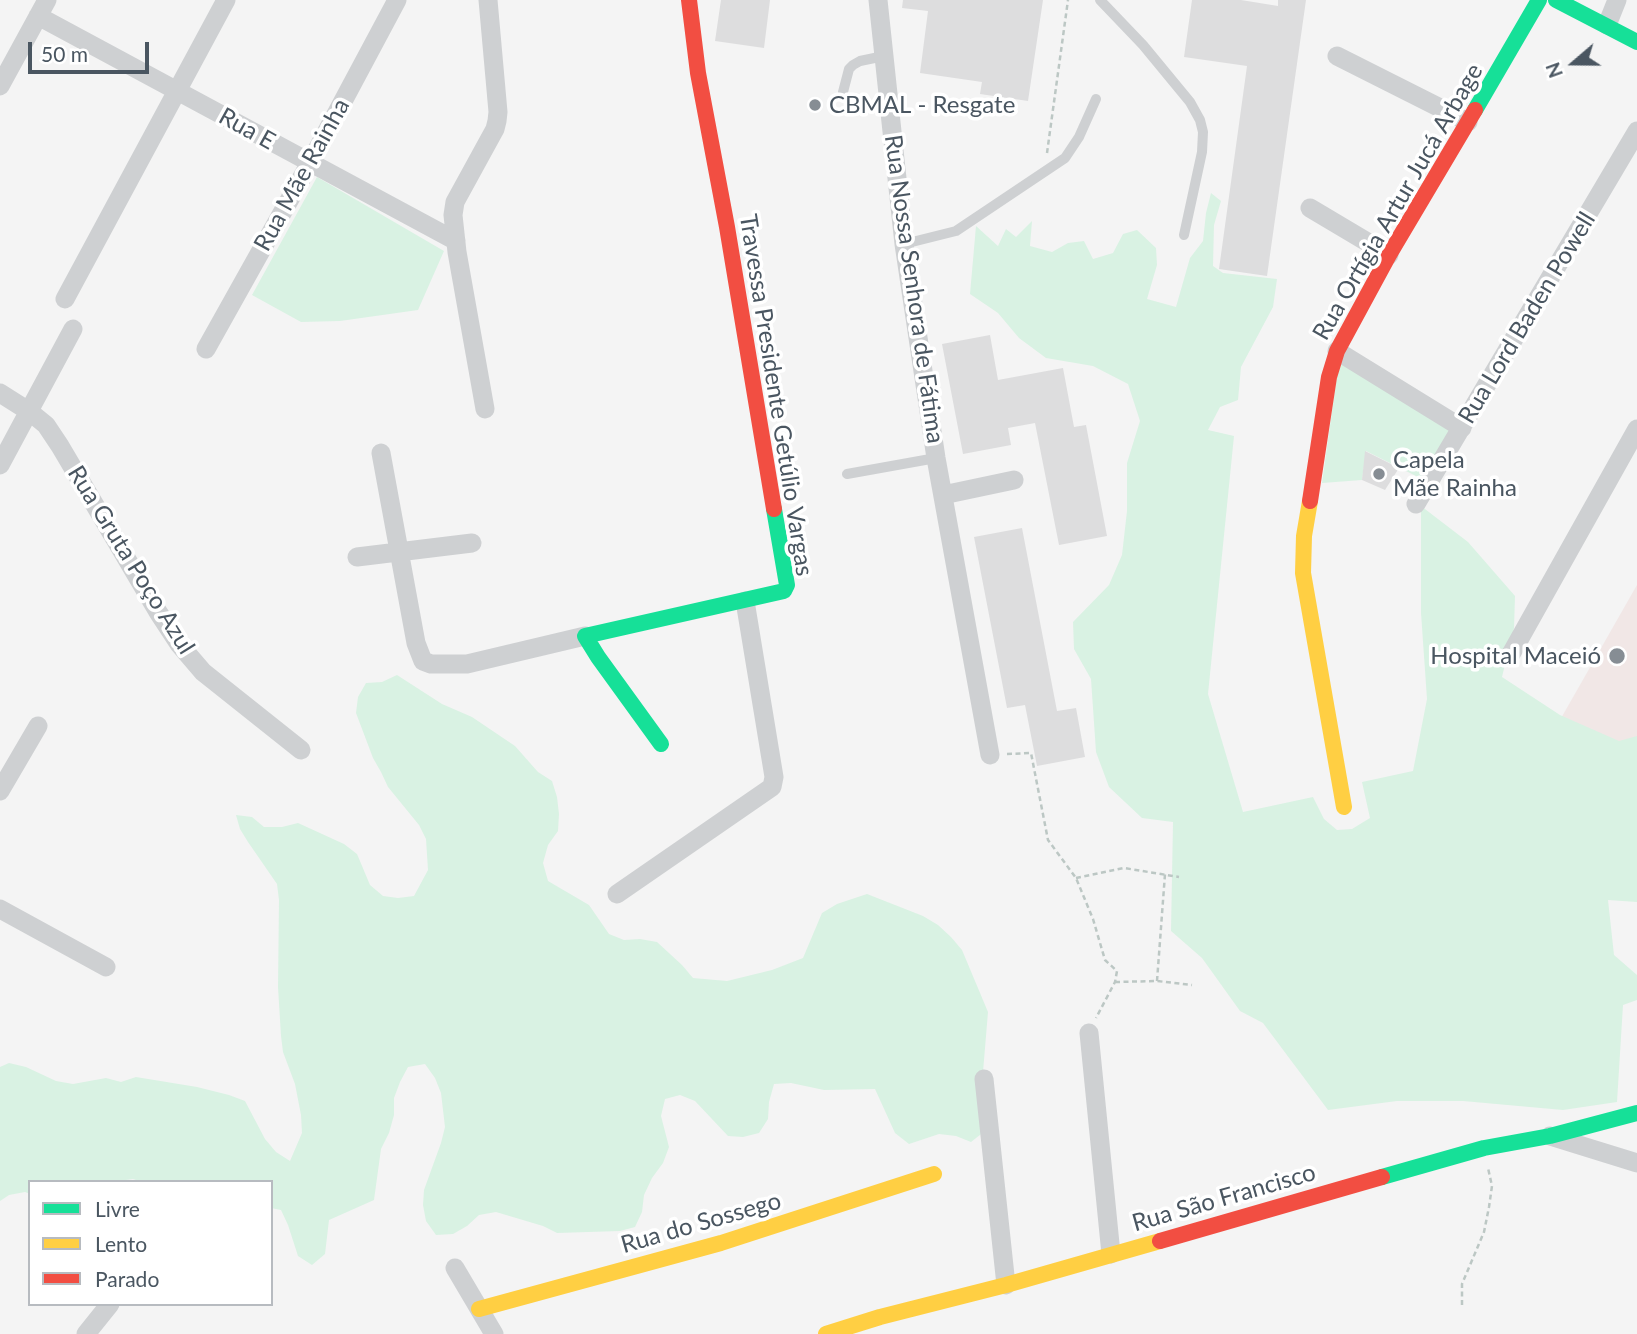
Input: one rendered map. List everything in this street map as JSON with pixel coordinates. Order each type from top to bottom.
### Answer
[{"type":"street","points":[[65,299],[226,0]]},
{"type":"street","name":"Rua Mãe Rainha","points":[[206,349],[397,0]]},
{"type":"street","points":[[485,408],[453,215],[455,202],[497,121],[488,0]]},
{"type":"street","name":"Travessa Presidente Getúlio Vargas","points":[[585,636],[780,593],[784,591],[787,580],[698,73],[689,0]]},
{"type":"street","name":"Rua Nossa Senhora de Fátima","points":[[878,0],[904,244],[936,458],[990,755]]},
{"type":"street","name":"Rua Ortígia Artur Jucá Arbage","points":[[1344,807],[1303,573],[1304,536],[1329,377],[1337,351],[1389,255],[1539,0]]},
{"type":"street","points":[[1556,0],[1637,42]]},
{"type":"street","points":[[1606,25],[1616,0]]},
{"type":"street","points":[[0,86],[43,8]]},
{"type":"street","name":"Rua E","points":[[43,8],[177,91],[456,241]]},
{"type":"street","points":[[1337,56],[1468,122]]},
{"type":"street","name":"Rua Lord Baden Powell","points":[[1416,504],[1637,131]]},
{"type":"street","points":[[1310,208],[1389,255]]},
{"type":"street","points":[[0,465],[73,329]]},
{"type":"street","points":[[1337,351],[1462,428]]},
{"type":"street","name":"Rua Gruta Poço Azul","points":[[0,393],[46,425],[61,446],[179,644],[203,672],[301,750]]},
{"type":"street","points":[[1511,654],[1637,429]]},
{"type":"street","points":[[381,453],[419,653],[423,660],[431,664],[467,664],[585,636],[661,744]]},
{"type":"street","points":[[943,495],[1014,480]]},
{"type":"street","points":[[356,557],[472,543]]},
{"type":"street","points":[[617,894],[772,787],[774,777],[746,601]]},
{"type":"street","points":[[0,792],[38,726]]},
{"type":"street","points":[[0,909],[106,967]]},
{"type":"street","points":[[1089,1033],[1111,1254]]},
{"type":"street","points":[[984,1079],[1006,1285]]},
{"type":"street","name":"Rua São Francisco","points":[[826,1334],[1484,1147],[1550,1136],[1637,1113]]},
{"type":"street","points":[[1550,1136],[1637,1163]]},
{"type":"street","name":"Rua do Sossego","points":[[479,1309],[721,1242],[934,1174]]},
{"type":"street","points":[[455,1268],[494,1334]]},
{"type":"street","points":[[86,1334],[108,1306]]},
{"type":"lane","points":[[1100,0],[1143,45],[1190,102],[1200,120],[1203,132],[1202,152],[1184,235]]},
{"type":"lane","points":[[843,92],[849,69],[853,65],[884,56]]},
{"type":"lane","points":[[904,244],[956,231],[1065,158],[1079,137],[1096,99]]},
{"type":"lane","points":[[847,474],[936,458]]},
{"type":"path","points":[[1046,172],[1068,0]]},
{"type":"path","points":[[990,755],[1031,753],[1048,840],[1076,878],[1093,919],[1105,960],[1117,971],[1115,982],[1089,1033]]},
{"type":"path","points":[[1076,878],[1124,868],[1179,877]]},
{"type":"path","points":[[1157,981],[1165,873]]},
{"type":"path","points":[[1115,982],[1157,981],[1192,985]]},
{"type":"path","points":[[1462,1305],[1461,1284],[1484,1232],[1492,1186],[1484,1147]]},
{"type":"shaded area","name":"Hospital Maceió","points":[[1637,585],[1637,760],[1556,727]]},
{"type":"green space","points":[[317,177],[444,251],[418,310],[340,321],[301,322],[252,295]]},
{"type":"green space","points":[[1211,193],[1221,201],[1214,225],[1213,266],[1223,273],[1277,279],[1273,307],[1241,367],[1238,400],[1220,407],[1208,430],[1234,436],[1208,694],[1243,812],[1313,797],[1324,819],[1337,830],[1352,829],[1370,818],[1362,782],[1413,771],[1427,699],[1421,613],[1421,506],[1468,542],[1515,596],[1514,628],[1502,677],[1560,715],[1619,741],[1637,736],[1637,902],[1608,900],[1614,955],[1637,975],[1637,1000],[1623,1005],[1617,1102],[1563,1110],[1463,1101],[1397,1101],[1328,1110],[1263,1023],[1240,1011],[1202,958],[1171,931],[1173,822],[1142,818],[1109,787],[1096,752],[1091,679],[1074,649],[1073,622],[1109,585],[1122,555],[1127,511],[1127,463],[1140,421],[1128,384],[1093,366],[1046,358],[1019,338],[998,313],[970,294],[976,226],[998,246],[1006,229],[1016,237],[1032,221],[1030,246],[1052,252],[1068,243],[1084,241],[1093,259],[1113,253],[1123,234],[1137,230],[1156,248],[1157,265],[1147,299],[1176,307],[1190,258],[1203,241]]},
{"type":"green space","points":[[1339,361],[1450,431],[1422,479],[1366,451],[1362,480],[1322,483]]},
{"type":"green space","points":[[397,675],[442,704],[472,717],[515,746],[538,772],[552,781],[559,814],[558,831],[548,845],[543,863],[548,881],[589,905],[609,934],[624,940],[657,942],[693,978],[727,981],[772,970],[803,958],[822,913],[837,904],[867,894],[923,916],[938,925],[962,950],[988,1012],[981,1096],[985,1131],[971,1142],[956,1136],[939,1134],[909,1144],[895,1133],[875,1089],[824,1090],[791,1083],[774,1084],[768,1119],[759,1133],[743,1137],[728,1136],[695,1101],[680,1095],[665,1099],[661,1116],[669,1147],[644,1195],[642,1212],[635,1227],[620,1231],[557,1233],[496,1212],[479,1215],[453,1234],[436,1235],[426,1221],[424,1190],[445,1127],[441,1093],[425,1064],[408,1067],[394,1098],[394,1115],[381,1149],[374,1200],[329,1220],[325,1254],[312,1265],[298,1256],[281,1210],[273,1208],[273,1180],[28,1180],[28,1193],[9,1195],[0,1201],[0,1067],[9,1063],[26,1067],[56,1081],[73,1084],[106,1078],[121,1082],[136,1077],[229,1095],[245,1101],[265,1139],[276,1152],[290,1161],[302,1133],[295,1084],[283,1052],[281,1036],[277,884],[240,829],[236,815],[252,817],[264,827],[282,827],[298,823],[344,844],[357,854],[370,885],[383,896],[414,896],[428,870],[426,839],[419,825],[388,787],[373,758],[356,713],[358,697],[366,683],[382,682]]},
{"type":"building","points":[[721,0],[770,0],[764,48],[715,41]]},
{"type":"building","points":[[903,0],[1043,0],[1028,101],[980,94],[982,82],[920,73],[928,11],[902,8]]},
{"type":"building","points":[[1192,0],[1241,0],[1278,6],[1278,0],[1306,0],[1267,276],[1219,269],[1247,66],[1184,57]]},
{"type":"building","points":[[990,335],[998,380],[1063,368],[1074,427],[1086,425],[1107,536],[1059,545],[1035,423],[1008,428],[1011,445],[963,454],[942,344]]},
{"type":"building","name":"Capela Mãe Rainha","points":[[1365,451],[1399,468],[1385,490],[1362,480]]},
{"type":"building","points":[[1022,528],[1057,711],[1076,708],[1085,757],[1037,766],[1025,705],[1007,708],[974,537]]},
{"type":"traffic: fast","points":[[1475,110],[1539,0]]},
{"type":"traffic: fast","points":[[1556,0],[1637,42]]},
{"type":"traffic: fast","points":[[661,744],[585,636],[784,591],[787,585],[774,509]]},
{"type":"traffic: fast","points":[[1382,1177],[1484,1148],[1550,1136],[1637,1113]]},
{"type":"traffic: slow","points":[[1310,501],[1304,536],[1303,573],[1344,807]]},
{"type":"traffic: slow","points":[[479,1309],[721,1243],[934,1174]]},
{"type":"traffic: slow","points":[[826,1334],[1160,1241]]},
{"type":"traffic: jam","points":[[689,0],[698,73],[727,227],[774,509]]},
{"type":"traffic: jam","points":[[1310,501],[1329,377],[1337,351],[1389,255],[1475,110]]},
{"type":"traffic: jam","points":[[1160,1241],[1382,1177]]},
{"type":"place","name":"CBMAL - Resgate","points":[[815,105]]},
{"type":"place","name":"Capela Mãe Rainha","points":[[1379,474]]},
{"type":"place","name":"Hospital Maceió","points":[[1617,656]]}]
